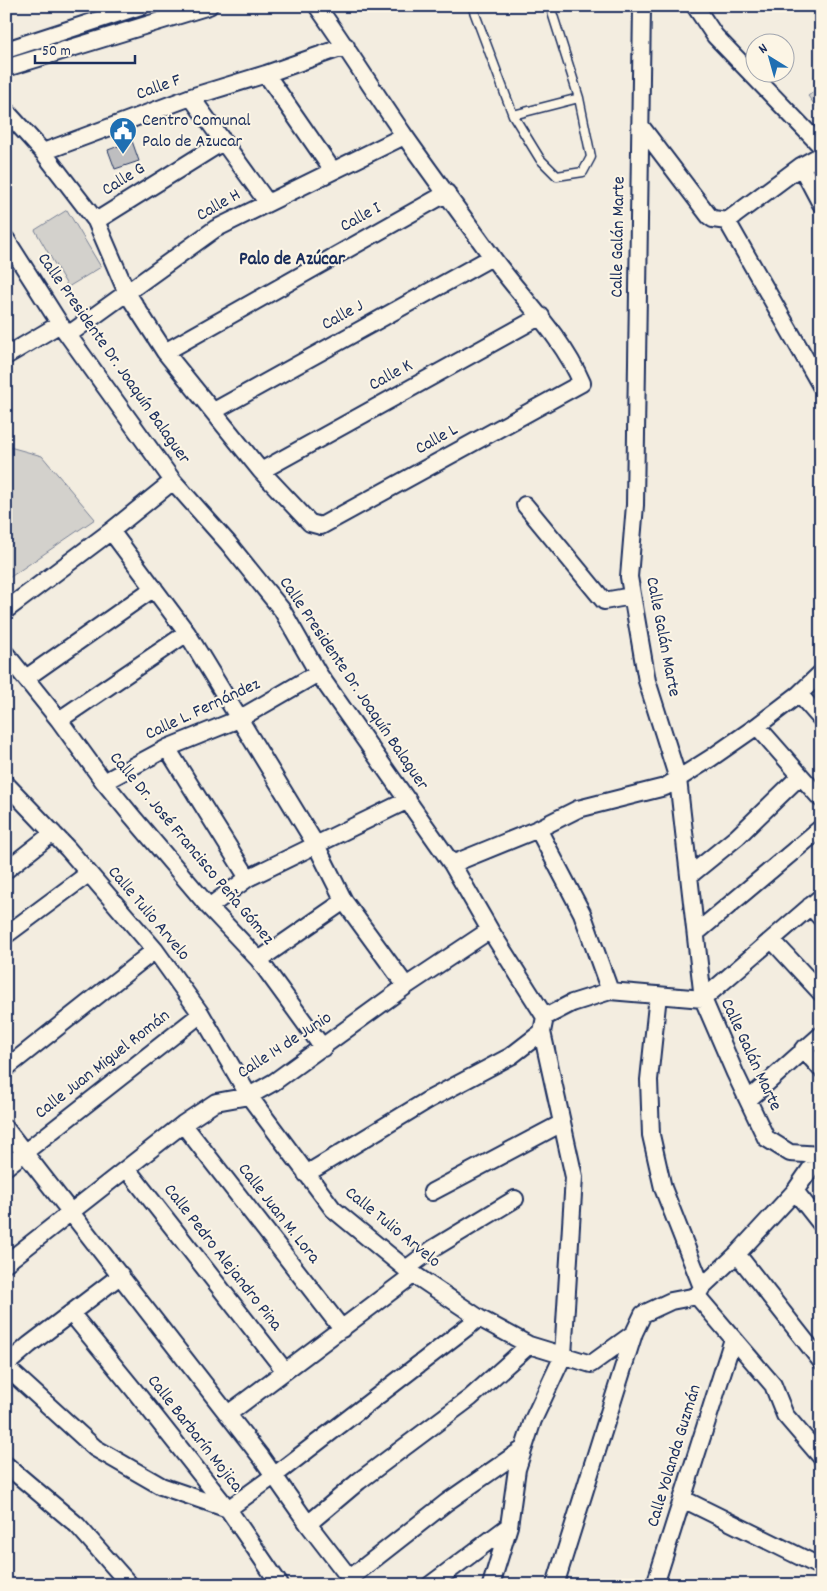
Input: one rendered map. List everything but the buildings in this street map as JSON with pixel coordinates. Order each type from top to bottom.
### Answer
[{"type":"street","points":[[6,50],[141,6]]},
{"type":"street","points":[[6,68],[209,6]]},
{"type":"street","points":[[317,6],[346,46],[404,136],[492,257],[541,316]]},
{"type":"street","name":"Calle Galán Marte","points":[[642,6],[635,505],[629,577],[647,681],[678,779],[703,999],[766,1138],[790,1154],[821,1155]]},
{"type":"street","points":[[695,6],[715,36],[821,146]]},
{"type":"street","name":"Calle F","points":[[43,152],[191,97],[266,74],[346,46]]},
{"type":"street","points":[[266,74],[333,171]]},
{"type":"street","points":[[191,97],[224,140],[267,202]]},
{"type":"street","points":[[6,111],[43,152],[96,221],[127,292],[165,352],[260,471]]},
{"type":"street","points":[[640,124],[713,219],[727,221],[801,166],[821,155]]},
{"type":"street","name":"Calle H","points":[[6,356],[64,329],[127,292],[215,229],[404,136]]},
{"type":"street","name":"Calle G","points":[[96,221],[224,140]]},
{"type":"street","points":[[801,166],[821,204]]},
{"type":"street","name":"Calle I","points":[[165,352],[447,193]]},
{"type":"street","points":[[727,221],[819,379]]},
{"type":"street","name":"Calle Presidente Dr. Joaquín Balaguer","points":[[6,239],[64,329],[173,481],[228,543],[282,610],[318,673],[452,864],[544,1024],[574,1177],[563,1356],[533,1420],[516,1469],[509,1526],[491,1585]]},
{"type":"street","name":"Calle J","points":[[214,411],[492,257]]},
{"type":"street","name":"Calle L","points":[[260,471],[310,523],[322,526],[582,383],[541,316]]},
{"type":"street","name":"Calle K","points":[[260,471],[541,316]]},
{"type":"street","points":[[6,610],[111,531],[173,481]]},
{"type":"street","points":[[525,505],[604,600],[632,596]]},
{"type":"street","points":[[111,531],[187,633],[316,845],[344,901],[406,986]]},
{"type":"street","points":[[26,678],[154,588]]},
{"type":"street","points":[[59,720],[187,633]]},
{"type":"street","name":"Calle Dr. José Francisco Peña Gómez","points":[[6,654],[59,720],[104,782],[209,907],[259,960],[323,1048]]},
{"type":"street","name":"Calle L. Fernández","points":[[104,782],[167,748],[239,719],[318,673]]},
{"type":"street","points":[[452,864],[538,829],[578,809],[665,787],[712,758],[756,726],[799,694],[821,673]]},
{"type":"street","points":[[799,694],[821,719]]},
{"type":"street","points":[[756,726],[821,799]]},
{"type":"street","points":[[167,748],[248,878]]},
{"type":"street","points":[[689,876],[737,837],[800,776]]},
{"type":"street","name":"Calle Tulio Arvelo","points":[[6,784],[53,833],[155,950],[201,1014],[249,1096],[333,1209],[410,1272],[479,1318],[529,1345],[591,1364],[634,1333],[643,1314],[699,1291]]},
{"type":"street","points":[[209,907],[248,878],[408,800]]},
{"type":"street","points":[[696,933],[821,828]]},
{"type":"street","points":[[538,829],[582,913],[610,991]]},
{"type":"street","points":[[6,870],[53,833]]},
{"type":"street","points":[[6,935],[88,874]]},
{"type":"street","points":[[259,960],[344,901]]},
{"type":"street","points":[[306,1174],[428,1100],[511,1056],[544,1024],[572,1003],[610,991],[703,999],[772,940],[817,907]]},
{"type":"street","name":"Calle 14 de Junio","points":[[6,1263],[184,1124],[216,1102],[249,1096],[274,1082],[406,986],[490,930]]},
{"type":"street","points":[[772,940],[821,992]]},
{"type":"street","points":[[6,1068],[155,950]]},
{"type":"street","points":[[658,996],[649,1080],[651,1135],[663,1188],[699,1291],[733,1339],[773,1385],[785,1415],[821,1457]]},
{"type":"street","name":"Calle Juan Miguel Román","points":[[6,1167],[201,1014]]},
{"type":"street","points":[[748,1100],[803,1049],[821,1035]]},
{"type":"street","points":[[803,1049],[821,1069]]},
{"type":"street","points":[[432,1192],[562,1123]]},
{"type":"street","name":"Calle Juan M. Lora","points":[[184,1124],[342,1328]]},
{"type":"street","points":[[6,1129],[275,1475],[308,1524],[352,1582],[447,1502],[523,1449]]},
{"type":"street","points":[[699,1291],[737,1254],[795,1191],[821,1155]]},
{"type":"street","name":"Calle Pedro Alejandro Pina","points":[[127,1169],[284,1371]]},
{"type":"street","points":[[795,1191],[821,1224]]},
{"type":"street","points":[[228,1414],[342,1328],[410,1272],[434,1248],[515,1199]]},
{"type":"street","points":[[737,1254],[821,1361]]},
{"type":"street","points":[[121,1275],[29,1345],[6,1366],[95,1448],[161,1486],[228,1509],[479,1318]]},
{"type":"street","name":"Calle Barbarín Mojica","points":[[71,1314],[228,1509],[280,1585]]},
{"type":"street","points":[[555,1585],[634,1333]]},
{"type":"street","name":"Calle Yolanda Guzmán","points":[[656,1585],[733,1339]]},
{"type":"street","points":[[308,1524],[359,1481],[470,1398],[529,1345]]},
{"type":"street","points":[[6,1465],[77,1525],[124,1583]]},
{"type":"street","points":[[683,1499],[821,1566]]},
{"type":"street","points":[[430,1585],[509,1526]]},
{"type":"lane","points":[[472,6],[513,114],[540,159],[558,176],[583,172],[591,157],[579,98],[550,6]]},
{"type":"lane","points":[[513,114],[579,98]]},
{"type":"shaded area","points":[[821,86],[821,113],[808,96]]},
{"type":"shaded area","points":[[67,210],[101,267],[68,287],[35,230]]},
{"type":"shaded area","points":[[6,446],[42,456],[95,519],[6,580]]},
{"type":"place","name":"Centro Comunal Palo de Azucar","points":[[123,155]]},
{"type":"district","name":"Palo de Azúcar","points":[[292,260]]}]
